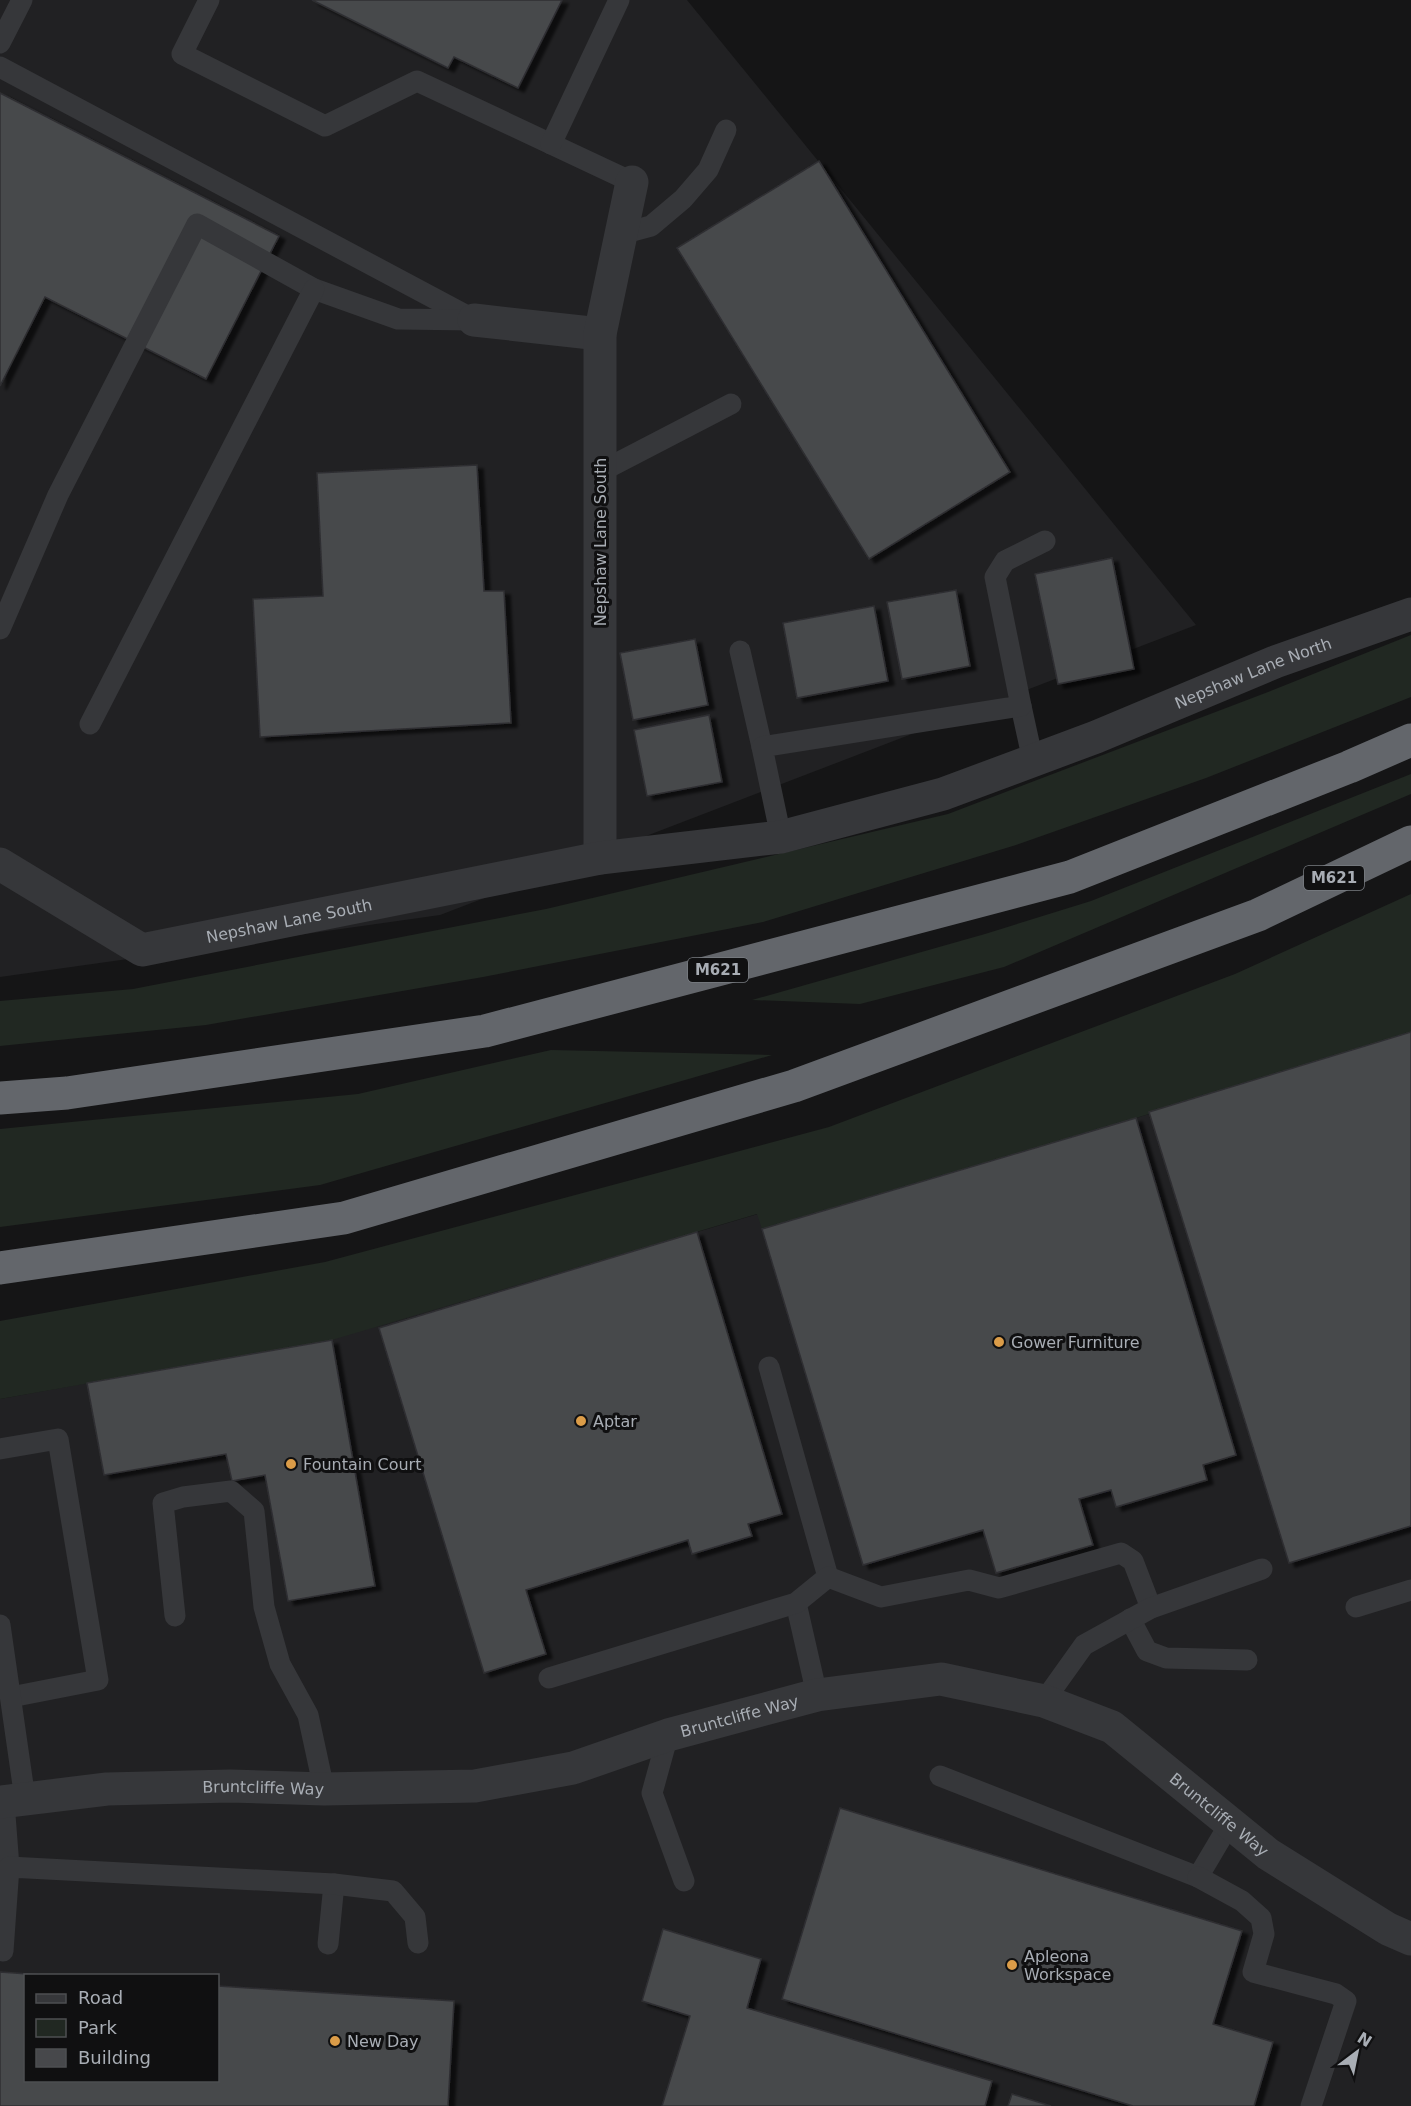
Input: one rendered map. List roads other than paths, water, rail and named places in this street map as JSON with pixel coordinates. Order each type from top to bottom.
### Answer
[{"type":"highway","name":"M621","points":[[0,1098],[67,1093],[485,1030],[1070,877],[1411,740]]},
{"type":"highway","name":"M621","points":[[0,1268],[344,1218],[794,1086],[1258,915],[1411,842]]},
{"type":"street","name":"Nepshaw Lane South","points":[[600,858],[600,334],[632,182]]},
{"type":"street","points":[[474,320],[600,334]]},
{"type":"street","name":"Nepshaw Lane North","points":[[1096,737],[1275,662],[1411,614]]},
{"type":"street","name":"Nepshaw Lane South","points":[[0,864],[142,950],[600,858],[781,837],[943,794],[1096,737]]},
{"type":"street","name":"Bruntcliffe Way","points":[[10,1801],[107,1789],[230,1786],[324,1789],[475,1786],[573,1768],[668,1735],[817,1695],[941,1679],[1044,1701],[1112,1727],[1268,1854],[1388,1929],[1411,1939]]},
{"type":"lane","points":[[0,43],[22,0]]},
{"type":"lane","points":[[209,0],[182,54],[325,126],[417,81],[632,182]]},
{"type":"lane","points":[[552,144],[618,0]]},
{"type":"lane","points":[[0,68],[474,320]]},
{"type":"lane","points":[[621,234],[651,226],[683,199],[708,170],[726,130]]},
{"type":"lane","points":[[0,629],[58,495],[197,224],[314,289],[398,319],[474,320]]},
{"type":"lane","points":[[90,724],[314,289]]},
{"type":"lane","points":[[600,472],[731,404]]},
{"type":"lane","points":[[1033,761],[995,577],[1005,561],[1046,541]]},
{"type":"lane","points":[[740,651],[781,837]]},
{"type":"lane","points":[[762,747],[1021,706]]},
{"type":"lane","points":[[770,1367],[828,1577]]},
{"type":"lane","points":[[0,1449],[58,1439],[98,1680],[10,1697]]},
{"type":"lane","points":[[175,1616],[163,1503],[183,1497],[231,1491],[254,1511],[264,1607],[280,1664],[308,1715],[324,1789]]},
{"type":"lane","points":[[828,1577],[881,1597],[969,1580],[999,1588],[1121,1553],[1133,1561],[1151,1608]]},
{"type":"lane","points":[[1044,1701],[1084,1645],[1151,1608],[1262,1569]]},
{"type":"lane","points":[[549,1678],[796,1603],[828,1577]]},
{"type":"lane","points":[[1356,1607],[1411,1590]]},
{"type":"lane","points":[[796,1603],[817,1695]]},
{"type":"lane","points":[[1130,1619],[1147,1651],[1166,1658],[1247,1660]]},
{"type":"lane","points":[[0,1625],[10,1697],[10,1801],[4,1867],[3,1951]]},
{"type":"lane","points":[[668,1735],[652,1793],[684,1881]]},
{"type":"lane","points":[[940,1776],[1198,1877],[1242,1901],[1261,1918],[1264,1934],[1253,1972],[1336,1994],[1346,2001],[1311,2106]]},
{"type":"lane","points":[[1198,1877],[1230,1823]]},
{"type":"lane","points":[[4,1867],[334,1884],[393,1891],[415,1917],[418,1943]]},
{"type":"lane","points":[[328,1944],[334,1884]]},
{"type":"place","name":"Gower Furniture","points":[[999,1342]]},
{"type":"place","name":"Aptar","points":[[581,1421]]},
{"type":"place","name":"Fountain Court","points":[[291,1464]]},
{"type":"place","name":"Apleona Workspace","points":[[1012,1965]]},
{"type":"place","name":"New Day","points":[[335,2041]]}]
